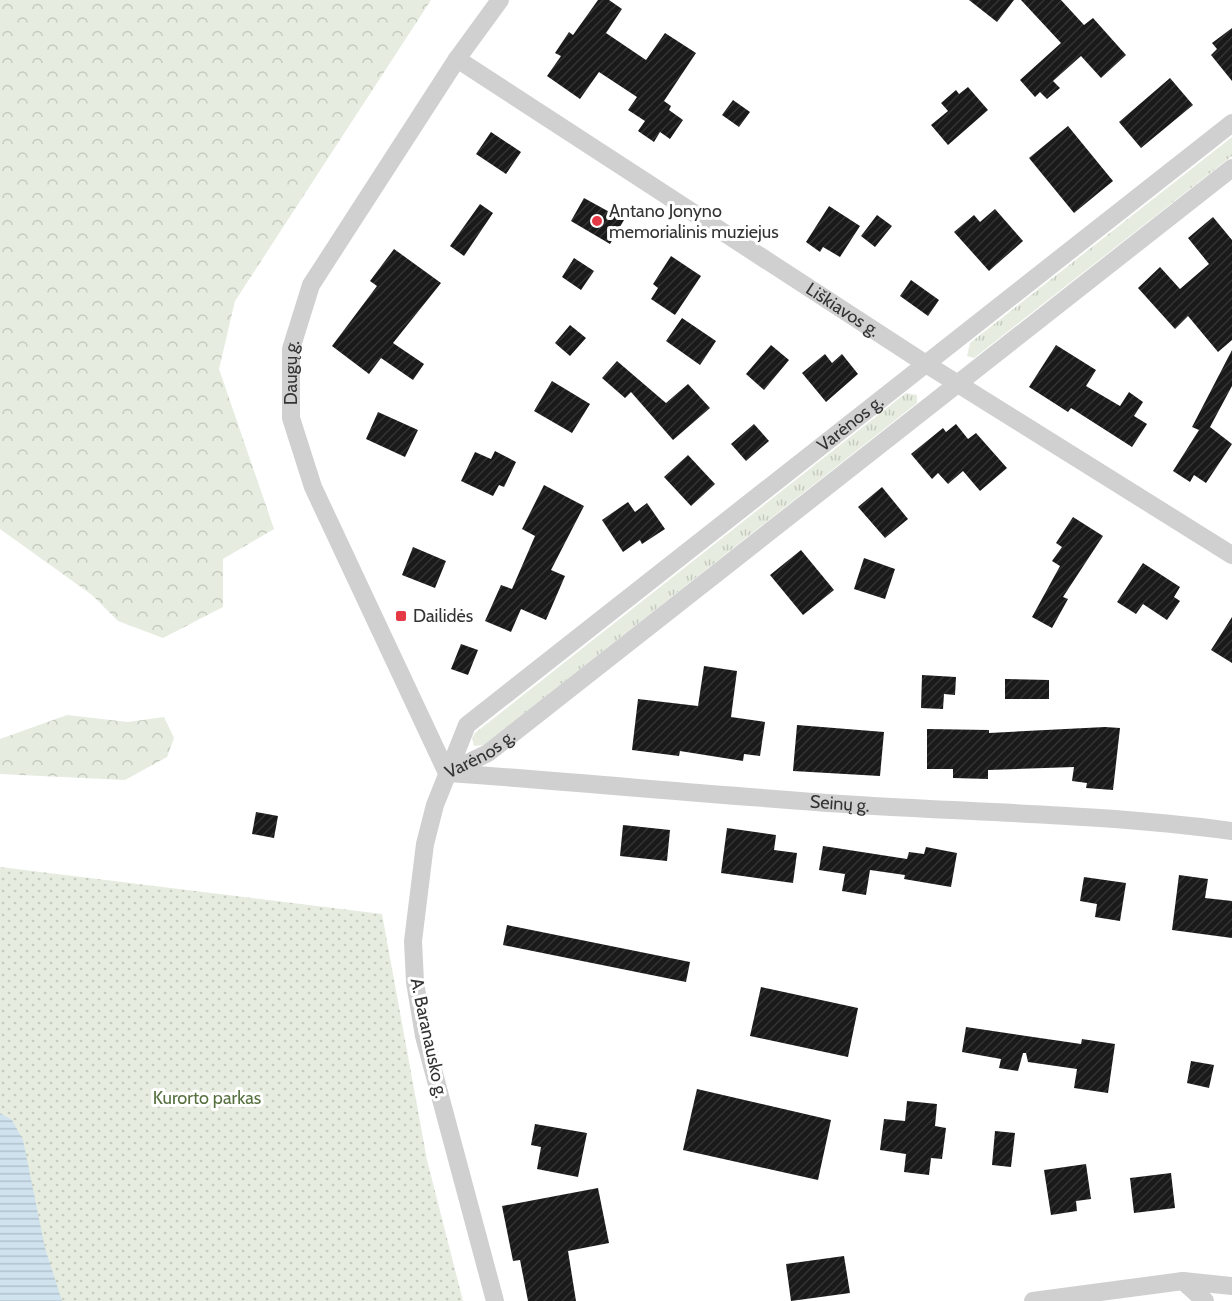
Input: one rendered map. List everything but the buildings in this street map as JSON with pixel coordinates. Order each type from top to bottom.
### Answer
[{"type":"street","name":"Daugų g.","points":[[447,773],[313,487],[291,418],[289,372],[296,326],[311,285],[457,59],[500,0]]},
{"type":"street","name":"Liškiavos g.","points":[[457,59],[926,364],[1232,555]]},
{"type":"street","name":"Varėnos g.","points":[[447,773],[467,725],[1232,123]]},
{"type":"street","name":"Varėnos g.","points":[[447,773],[488,753],[1232,168]]},
{"type":"street","name":"Seinų g.","points":[[447,773],[873,806],[1059,814],[1171,823],[1232,831]]},
{"type":"street","name":"A. Baranausko g.","points":[[447,773],[435,805],[425,844],[413,941],[416,982],[424,1036],[495,1301]]},
{"type":"street","points":[[1183,1281],[1204,1301]]},
{"type":"street","points":[[1032,1301],[1183,1281],[1232,1286]]},
{"type":"green space","points":[[0,0],[431,0],[235,301],[219,369],[274,529],[223,559],[223,607],[163,638],[118,621],[92,595],[0,529]]},
{"type":"green space","points":[[1232,137],[1232,156],[974,358],[967,356],[970,343]]},
{"type":"green space","points":[[906,393],[917,395],[917,403],[484,745],[474,746],[472,738],[475,733]]},
{"type":"green space","points":[[67,715],[128,722],[164,717],[174,738],[167,757],[125,780],[0,774],[0,739]]},
{"type":"green space","name":"Kurorto parkas","points":[[0,867],[382,914],[427,1160],[463,1301],[0,1301]]},
{"type":"water","points":[[0,1113],[12,1120],[23,1140],[45,1248],[62,1301],[0,1301]]},
{"type":"place","name":"Antano Jonyno memorialinis muziejus","points":[[597,221]]},
{"type":"place","name":"Dailidės","points":[[401,616]]}]
